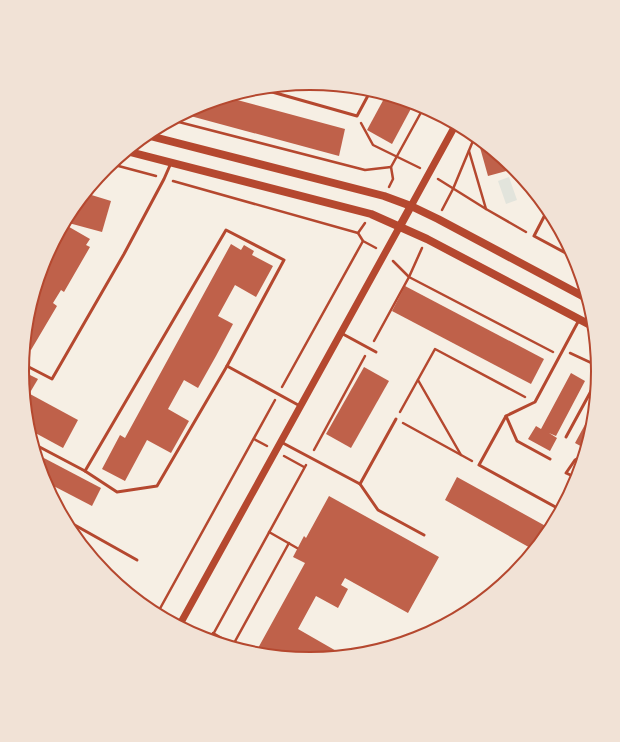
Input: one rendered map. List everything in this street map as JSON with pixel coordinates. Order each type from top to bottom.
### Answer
[{"type":"main road","points":[[154,137],[384,196],[411,206],[438,219],[580,295]]},
{"type":"main road","points":[[133,153],[371,214],[427,239],[587,323]]},
{"type":"main road","points":[[400,226],[411,206]]},
{"type":"street","points":[[411,206],[453,130]]},
{"type":"street","points":[[182,621],[400,226]]},
{"type":"lane","points":[[272,92],[357,116],[368,96]]},
{"type":"lane","points":[[29,367],[52,380],[124,254],[171,163]]},
{"type":"lane","points":[[544,216],[534,236],[565,252]]},
{"type":"lane","points":[[40,447],[118,492],[157,486],[227,366],[284,260],[226,230],[85,472]]},
{"type":"lane","points":[[556,507],[479,465],[506,416],[534,402],[580,319]]},
{"type":"lane","points":[[341,333],[376,352]]},
{"type":"lane","points":[[227,366],[301,406]]},
{"type":"lane","points":[[566,437],[590,393]]},
{"type":"lane","points":[[506,416],[517,441],[550,459]]},
{"type":"lane","points":[[360,484],[396,419]]},
{"type":"lane","points":[[281,442],[360,484],[378,510],[424,535]]},
{"type":"lane","points":[[571,475],[566,473],[577,459]]},
{"type":"lane","points":[[75,524],[137,560]]},
{"type":"path","points":[[384,196],[393,179],[392,167],[421,113]]},
{"type":"path","points":[[357,116],[373,145],[429,173],[486,209],[534,236]]},
{"type":"path","points":[[180,122],[365,170],[392,167]]},
{"type":"path","points":[[438,219],[453,189],[473,142]]},
{"type":"path","points":[[469,150],[486,209]]},
{"type":"path","points":[[118,166],[358,233],[363,241],[385,254],[409,277],[560,356],[572,352],[590,362]]},
{"type":"path","points":[[358,233],[371,214]]},
{"type":"path","points":[[409,277],[427,239]]},
{"type":"path","points":[[160,609],[363,241]]},
{"type":"path","points":[[479,465],[396,419],[434,349],[534,402]]},
{"type":"path","points":[[418,379],[462,456]]},
{"type":"path","points":[[269,532],[297,548]]},
{"type":"path","points":[[235,641],[289,543]]},
{"type":"path","points":[[213,633],[219,637]]},
{"type":"shaded area","points":[[509,177],[517,200],[506,204],[498,181]]},
{"type":"building","points":[[237,100],[345,129],[339,156],[191,116],[202,111]]},
{"type":"building","points":[[383,100],[411,109],[392,144],[367,130]]},
{"type":"building","points":[[480,147],[508,171],[488,176]]},
{"type":"building","points":[[91,195],[111,201],[102,232],[71,224]]},
{"type":"building","points":[[69,227],[90,239],[86,245],[90,247],[64,292],[61,290],[53,303],[57,306],[31,350],[31,334],[34,316],[44,281],[50,263]]},
{"type":"building","points":[[231,244],[241,250],[244,245],[254,251],[252,255],[273,266],[256,297],[235,285],[218,316],[233,324],[216,356],[198,388],[184,380],[168,409],[189,421],[171,453],[147,440],[125,481],[102,469],[120,435],[125,438]]},
{"type":"building","points":[[405,286],[544,359],[531,384],[392,311]]},
{"type":"building","points":[[364,367],[389,381],[351,448],[326,434]]},
{"type":"building","points":[[571,373],[585,381],[556,436],[549,433],[557,438],[550,451],[528,439],[536,426],[541,429]]},
{"type":"building","points":[[29,375],[38,379],[30,392]]},
{"type":"building","points":[[30,394],[78,420],[63,448],[36,433],[31,408]]},
{"type":"building","points":[[587,421],[580,446],[575,443]]},
{"type":"building","points":[[43,458],[101,488],[92,506],[53,486]]},
{"type":"building","points":[[457,477],[545,526],[529,547],[445,500]]},
{"type":"building","points":[[329,496],[439,557],[408,613],[345,578],[341,585],[348,589],[338,608],[316,596],[298,629],[336,651],[310,652],[258,648],[305,563],[293,557],[304,536],[306,538]]}]
